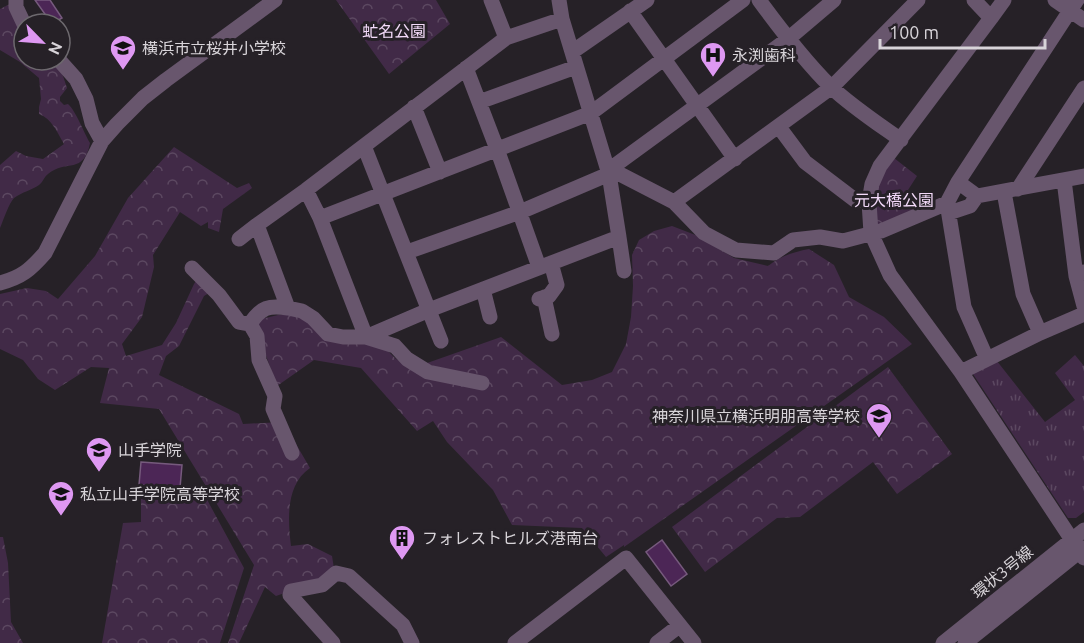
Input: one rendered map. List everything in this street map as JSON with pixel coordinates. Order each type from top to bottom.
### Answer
[{"type":"street","points":[[0,284],[19,277],[32,268],[45,253],[102,141],[143,98],[275,0]]},
{"type":"street","points":[[491,0],[506,38]]},
{"type":"street","points":[[559,0],[562,19],[609,172],[624,271]]},
{"type":"street","points":[[572,52],[647,0]]},
{"type":"street","points":[[320,218],[591,113],[743,0]]},
{"type":"street","points":[[759,0],[788,39],[832,87],[900,140]]},
{"type":"street","points":[[406,252],[520,212],[609,172],[788,39],[834,0]]},
{"type":"street","points":[[674,202],[832,87],[918,0]]},
{"type":"street","points":[[974,0],[991,18]]},
{"type":"street","points":[[1004,0],[880,166],[872,184],[871,233],[890,275],[961,372],[1080,549]]},
{"type":"street","points":[[1055,0],[1074,5],[1084,20]]},
{"type":"street","points":[[987,359],[964,307],[948,208],[958,182],[1074,5]]},
{"type":"street","points":[[630,11],[735,159]]},
{"type":"street","points":[[239,239],[506,38],[562,19]]},
{"type":"street","points":[[479,102],[576,67]]},
{"type":"street","points":[[466,68],[520,212],[557,285],[549,296],[541,298],[552,334]]},
{"type":"street","points":[[69,72],[76,79],[86,99],[92,123],[102,141]]},
{"type":"street","points":[[1041,333],[1023,294],[1011,190],[1084,88]]},
{"type":"street","points":[[414,107],[440,172]]},
{"type":"street","points":[[779,127],[805,162],[855,200],[870,200]]},
{"type":"street","points":[[364,146],[441,341]]},
{"type":"street","points":[[609,172],[674,202],[704,233],[736,250],[774,253],[793,240],[820,237],[843,241],[881,231],[948,208],[970,206],[977,196],[1084,176]]},
{"type":"street","points":[[1064,180],[1084,306]]},
{"type":"street","points":[[958,182],[977,196]]},
{"type":"street","points":[[306,190],[320,218],[366,337]]},
{"type":"street","points":[[257,225],[288,308]]},
{"type":"street","points":[[366,337],[429,310],[619,237]]},
{"type":"street","points":[[192,268],[219,295],[239,322],[250,324],[257,336],[259,360],[274,396],[273,410],[292,453]]},
{"type":"street","points":[[483,289],[490,317]]},
{"type":"street","points":[[250,324],[256,314],[265,308],[276,306],[302,311],[313,318],[328,334],[343,337],[366,337],[395,346],[407,359],[428,372],[482,383]]},
{"type":"street","points":[[961,372],[1084,314]]},
{"type":"street","name":"環状3号線","points":[[965,643],[1080,549],[1084,530]]},
{"type":"street","name":"環状3号線","points":[[943,643],[1080,549]]},
{"type":"street","points":[[515,643],[626,558],[694,643]]},
{"type":"street","points":[[333,643],[290,595],[291,591],[322,585],[336,573],[349,576],[396,618],[404,626],[412,643]]},
{"type":"street","points":[[657,643],[679,626]]},
{"type":"green space","name":"虻名公園","points":[[336,0],[436,0],[450,24],[389,74]]},
{"type":"green space","points":[[16,1],[20,12],[12,12],[12,57],[0,50],[0,9]]},
{"type":"green space","points":[[32,72],[61,72],[67,88],[60,97],[60,101],[71,107],[90,143],[87,153],[79,163],[55,170],[47,175],[39,185],[14,198],[0,228],[0,165],[16,151],[26,156],[43,159],[64,144],[51,123],[39,114],[41,99],[39,78]]},
{"type":"green space","points":[[174,147],[237,188],[249,183],[252,188],[223,209],[219,232],[208,228],[208,222],[201,226],[180,212],[153,255],[154,267],[142,317],[122,344],[126,356],[162,345],[176,323],[200,275],[214,290],[204,296],[179,346],[166,356],[159,375],[239,414],[243,424],[283,422],[310,468],[302,475],[292,494],[289,515],[291,546],[308,544],[332,556],[335,575],[276,596],[265,587],[239,643],[228,643],[254,565],[159,409],[100,403],[109,368],[91,367],[55,390],[38,379],[23,360],[0,349],[0,294],[27,288],[46,291],[58,299],[95,256],[128,198]]},
{"type":"green space","name":"元大橋公園","points":[[894,158],[917,176],[908,190],[929,204],[877,225],[875,197],[877,189],[883,174]]},
{"type":"green space","points":[[672,226],[698,236],[734,258],[768,266],[787,255],[809,249],[834,265],[849,297],[884,317],[912,344],[624,547],[624,545],[606,557],[582,528],[512,525],[493,490],[447,442],[433,421],[417,431],[361,368],[314,360],[277,386],[260,339],[258,325],[261,319],[292,314],[385,348],[396,359],[413,368],[501,337],[562,385],[592,380],[612,372],[626,344],[631,317],[632,255],[639,240],[654,231]]},
{"type":"green space","points":[[1075,355],[1084,366],[1084,512],[1076,518],[1068,518],[969,368],[993,356],[1045,422],[1075,400],[1055,373]]},
{"type":"green space","points":[[888,367],[952,454],[897,494],[873,462],[800,517],[777,518],[705,572],[672,527]]},
{"type":"green space","points":[[204,494],[244,568],[220,643],[102,643],[123,523],[141,522],[141,495]]},
{"type":"green space","points":[[0,537],[3,537],[8,563],[11,622],[23,643],[0,643]]},
{"type":"shaded area","points":[[35,0],[50,0],[58,12],[44,12]]},
{"type":"shaded area","points":[[141,462],[182,465],[180,488],[139,485]]},
{"type":"shaded area","points":[[662,540],[687,574],[671,586],[646,552]]},
{"type":"place","name":"横浜市立桜井小学校","points":[[123,71]]},
{"type":"place","name":"永渕歯科","points":[[713,78]]},
{"type":"place","name":"神奈川県立横浜明朋高等学校","points":[[879,439]]},
{"type":"place","name":"山手学院","points":[[99,473]]},
{"type":"place","name":"私立山手学院高等学校","points":[[61,517]]},
{"type":"place","name":"フォレストヒルズ港南台","points":[[402,561]]}]
